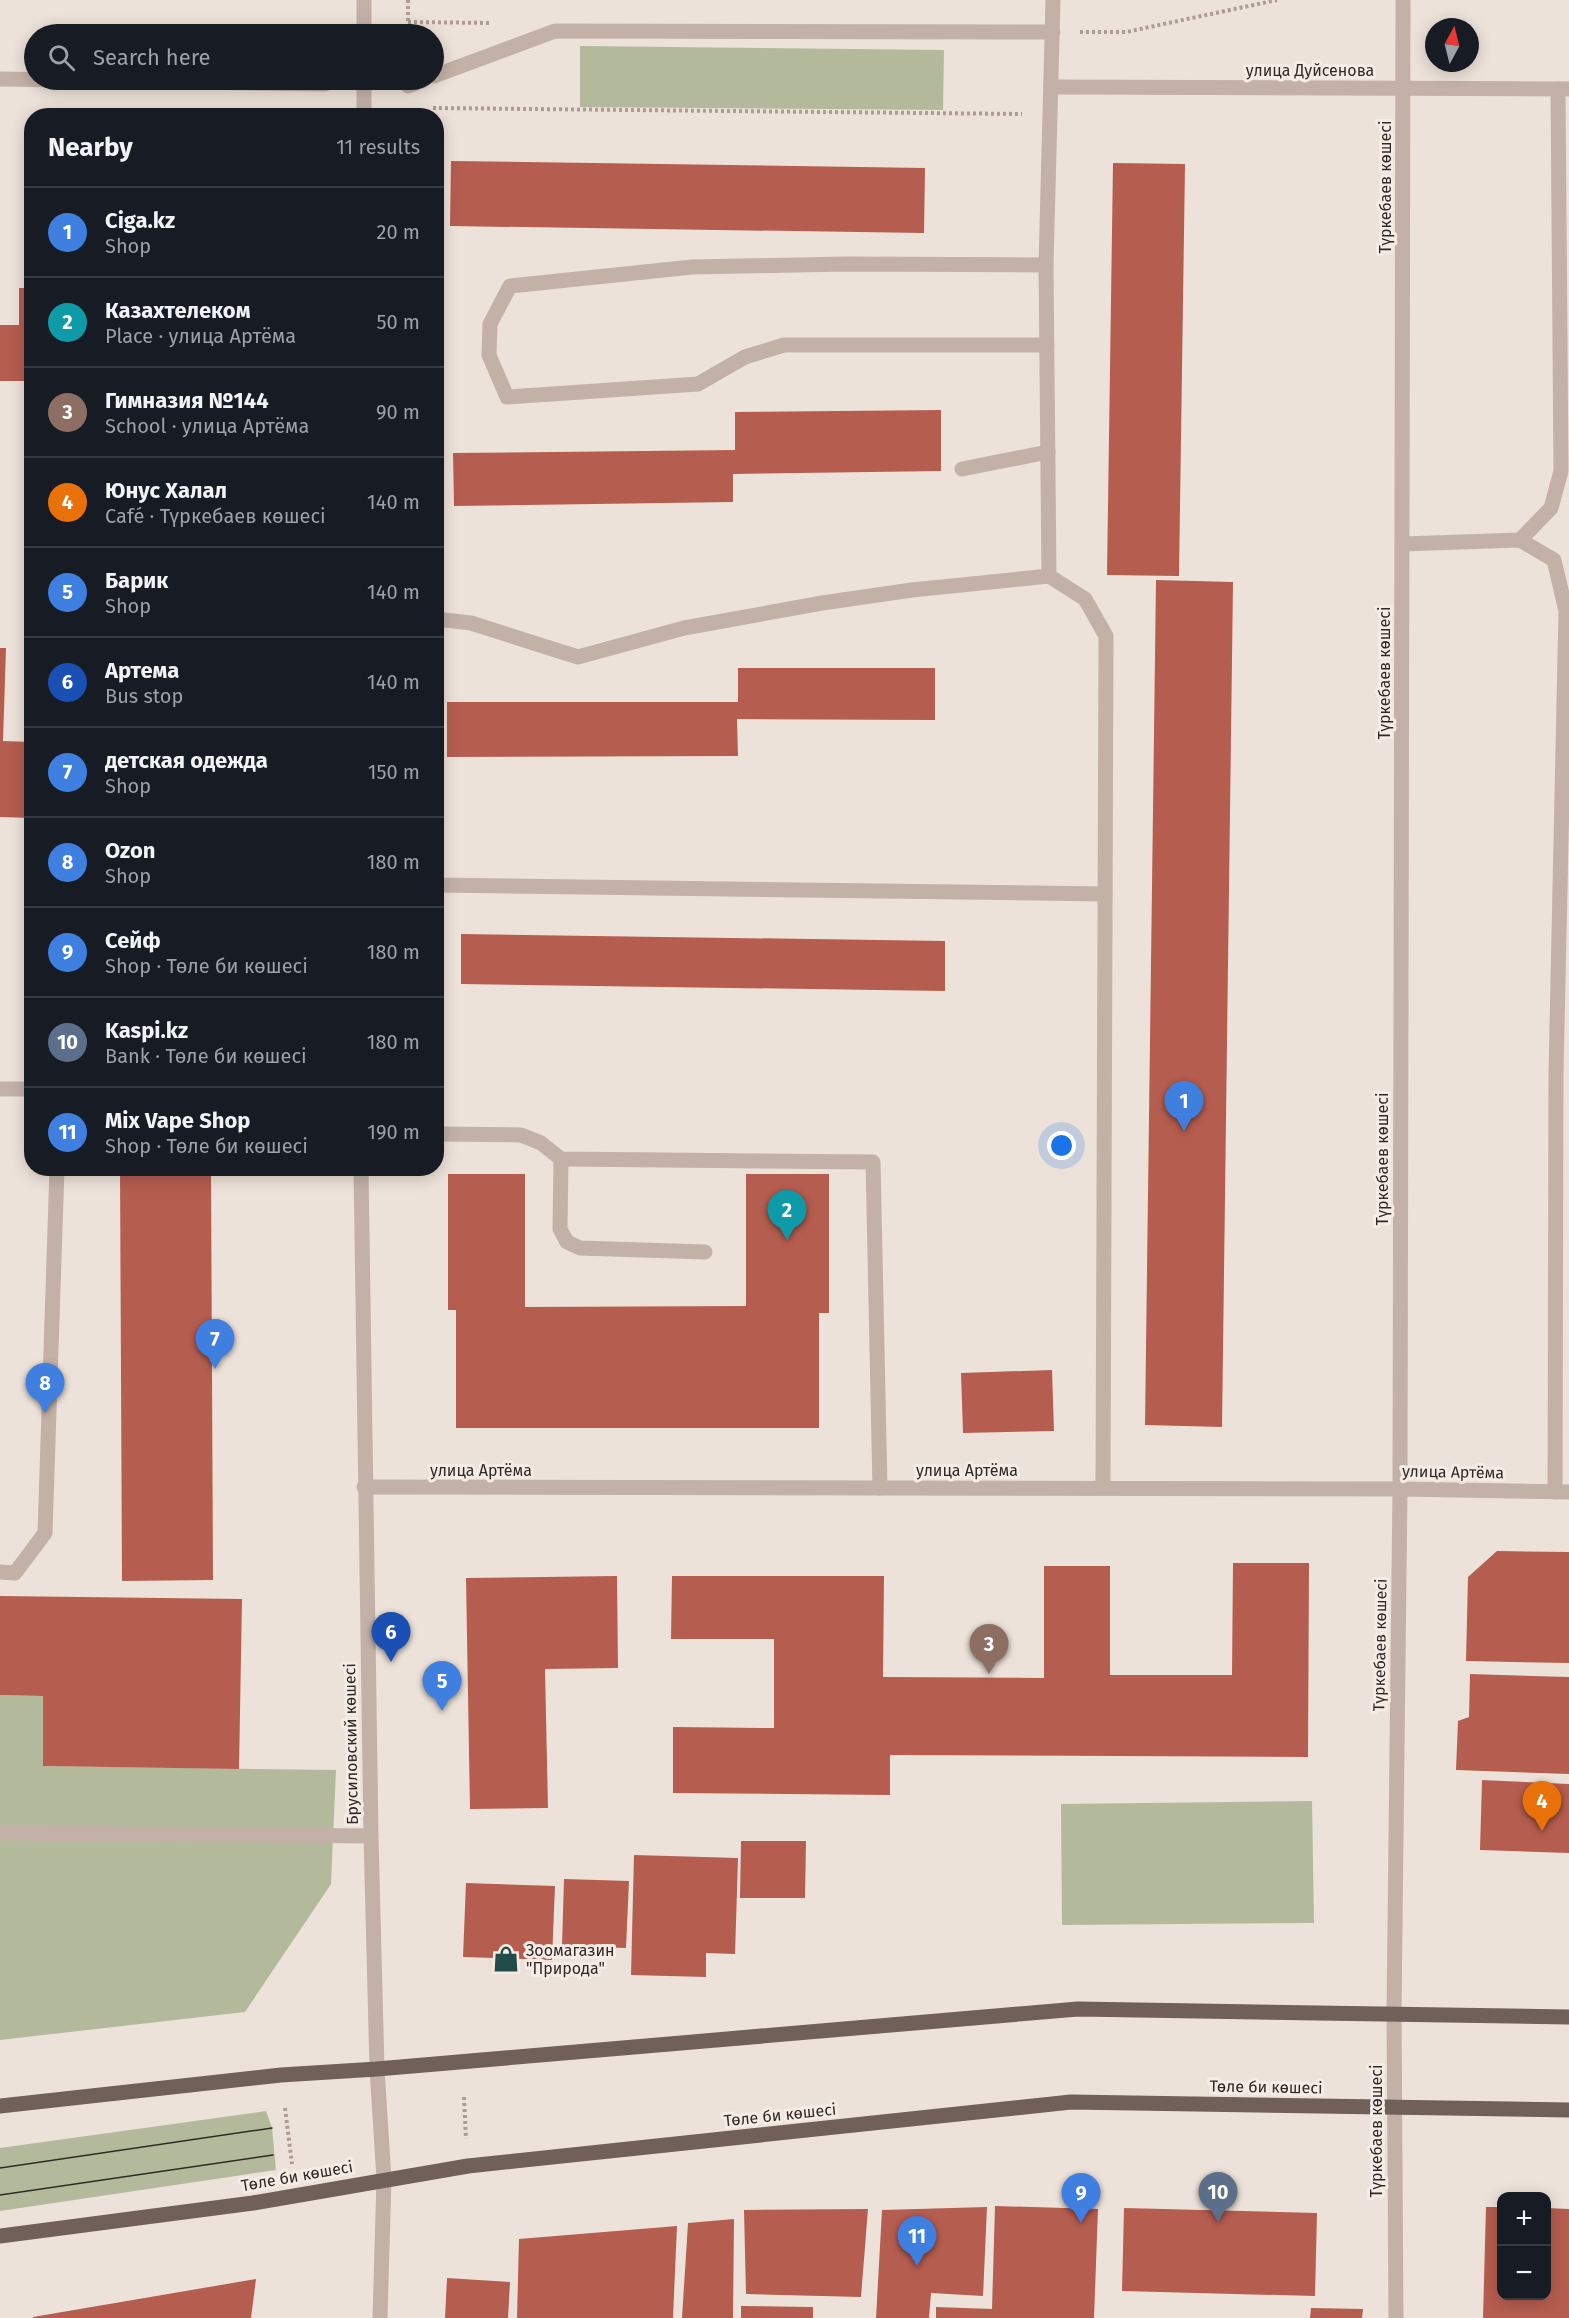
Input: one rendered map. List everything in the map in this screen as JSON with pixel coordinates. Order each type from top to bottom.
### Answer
[{"type":"main road","points":[[0,2106],[281,2075],[377,2069],[1078,2009],[1569,2018]]},
{"type":"main road","name":"Төле би көшесі","points":[[0,2236],[253,2203],[468,2166],[1071,2102],[1569,2110]]},
{"type":"street","points":[[364,0],[364,24]]},
{"type":"street","points":[[1049,576],[1046,265],[1053,0]]},
{"type":"street","name":"Түркебаев көшесі","points":[[1396,2318],[1394,2013],[1400,1489],[1403,0]]},
{"type":"street","points":[[444,72],[555,31],[1053,32]]},
{"type":"street","points":[[0,79],[24,79]]},
{"type":"street","name":"улица Дуйсенова","points":[[1051,87],[1563,88]]},
{"type":"street","points":[[1520,540],[1551,508],[1562,471],[1563,88]]},
{"type":"street","points":[[364,90],[364,108]]},
{"type":"street","points":[[1046,265],[846,264],[692,267],[510,286],[490,324],[489,355],[507,397],[698,384],[746,357],[784,345],[1047,345]]},
{"type":"street","points":[[962,469],[1048,452]]},
{"type":"street","points":[[1402,544],[1520,540],[1554,560],[1566,611],[1556,1073],[1562,1492]]},
{"type":"street","points":[[444,620],[471,623],[578,657],[684,628],[822,603],[912,590],[1049,576],[1085,599],[1106,636],[1103,1488]]},
{"type":"street","points":[[444,885],[1105,894]]},
{"type":"street","points":[[0,1089],[24,1089]]},
{"type":"street","points":[[444,1134],[521,1135],[541,1143],[561,1159],[873,1162],[880,1488]]},
{"type":"street","points":[[561,1159],[560,1229],[567,1242],[580,1248],[705,1252]]},
{"type":"street","points":[[0,1572],[15,1573],[45,1533],[57,1176]]},
{"type":"street","name":"Брусиловский көшесі","points":[[361,1176],[371,1836],[377,2069],[384,2179],[380,2318]]},
{"type":"street","name":"улица Артёма","points":[[364,1487],[1400,1489],[1562,1492]]},
{"type":"street","points":[[0,1833],[371,1836]]},
{"type":"path","points":[[408,0],[408,22],[503,23]]},
{"type":"path","points":[[1053,32],[1126,32],[1277,0]]},
{"type":"path","points":[[444,108],[1050,114]]},
{"type":"path","points":[[464,2097],[466,2143]]},
{"type":"path","points":[[285,2108],[292,2164]]},
{"type":"green space","points":[[580,46],[944,50],[943,110],[580,107]]},
{"type":"green space","points":[[0,1695],[43,1696],[43,1766],[336,1770],[331,1884],[245,2012],[0,2040]]},
{"type":"green space","points":[[1312,1801],[1314,1923],[1062,1925],[1061,1804]]},
{"type":"green space","points":[[266,2111],[272,2128],[276,2170],[0,2211],[0,2148]]},
{"type":"building","points":[[451,161],[925,168],[924,233],[450,226]]},
{"type":"building","points":[[1113,163],[1185,164],[1179,576],[1107,575]]},
{"type":"building","points":[[19,288],[24,288],[24,381],[0,381],[0,325],[19,325]]},
{"type":"building","points":[[941,410],[941,471],[733,474],[733,502],[454,506],[453,453],[735,450],[735,412]]},
{"type":"building","points":[[1156,580],[1233,582],[1222,1427],[1145,1425]]},
{"type":"building","points":[[0,648],[6,648],[3,741],[24,742],[24,818],[0,817]]},
{"type":"building","points":[[738,668],[935,668],[935,720],[737,719],[738,756],[447,757],[447,702],[738,702]]},
{"type":"building","points":[[461,934],[945,941],[945,991],[461,984]]},
{"type":"building","points":[[448,1174],[525,1174],[525,1307],[746,1306],[746,1174],[829,1174],[829,1313],[819,1313],[819,1428],[456,1428],[456,1310],[448,1310]]},
{"type":"building","points":[[120,1176],[211,1176],[213,1580],[122,1581]]},
{"type":"building","points":[[1052,1370],[1054,1431],[963,1433],[961,1373]]},
{"type":"building","points":[[1497,1551],[1569,1552],[1569,1663],[1466,1661],[1468,1577]]},
{"type":"building","points":[[1233,1563],[1309,1563],[1308,1757],[890,1755],[890,1795],[673,1793],[673,1727],[774,1728],[774,1639],[671,1639],[672,1576],[884,1576],[883,1677],[1044,1678],[1044,1566],[1110,1566],[1110,1675],[1232,1675]]},
{"type":"building","points":[[617,1576],[618,1668],[545,1669],[548,1808],[470,1809],[466,1578]]},
{"type":"building","points":[[0,1596],[242,1599],[239,1769],[43,1766],[43,1696],[0,1695]]},
{"type":"building","points":[[1470,1674],[1569,1677],[1569,1774],[1456,1770],[1458,1721],[1469,1717]]},
{"type":"building","points":[[1482,1780],[1569,1784],[1569,1853],[1480,1850]]},
{"type":"building","points":[[741,1841],[806,1841],[805,1898],[740,1898]]},
{"type":"building","points":[[634,1855],[738,1858],[735,1954],[706,1953],[706,1977],[631,1975]]},
{"type":"building","points":[[564,1879],[629,1881],[626,1948],[562,1946]]},
{"type":"building","points":[[466,1883],[555,1886],[552,1960],[463,1957]]},
{"type":"building","points":[[995,2206],[1098,2209],[1094,2318],[936,2318],[936,2307],[992,2309]]},
{"type":"building","points":[[987,2207],[983,2296],[931,2293],[929,2318],[876,2318],[882,2210]]},
{"type":"building","points":[[1486,2207],[1497,2207],[1497,2300],[1551,2300],[1551,2208],[1569,2209],[1569,2318],[1483,2318]]},
{"type":"building","points":[[1124,2208],[1317,2213],[1315,2296],[1122,2291]]},
{"type":"building","points":[[868,2209],[861,2297],[746,2294],[744,2210]]},
{"type":"building","points":[[734,2219],[733,2318],[682,2318],[688,2223]]},
{"type":"building","points":[[677,2226],[673,2318],[517,2318],[519,2239]]},
{"type":"building","points":[[447,2278],[510,2282],[508,2318],[445,2318]]},
{"type":"building","points":[[256,2279],[251,2318],[33,2318],[33,2317]]},
{"type":"building","points":[[741,2306],[813,2307],[813,2318],[741,2318]]},
{"type":"building","points":[[1311,2308],[1363,2309],[1362,2318],[1310,2318]]},
{"type":"tram line","points":[[0,2168],[272,2128]]},
{"type":"tram line","points":[[0,2195],[273,2155]]},
{"type":"place","name":"Ciga.kz","points":[[1184,1131]]},
{"type":"place","name":"Казахтелеком","points":[[787,1240]]},
{"type":"place","name":"детская одежда","points":[[215,1369]]},
{"type":"place","name":"Ozon","points":[[45,1413]]},
{"type":"place","name":"Артема","points":[[391,1662]]},
{"type":"place","name":"Гимназия №144","points":[[989,1674]]},
{"type":"place","name":"Барик","points":[[442,1711]]},
{"type":"place","name":"Юнус Халал","points":[[1542,1831]]},
{"type":"place","name":"Зоомагазин \"Природа\"","points":[[506,1959]]},
{"type":"place","name":"Kaspi.kz","points":[[1218,2222]]},
{"type":"place","name":"Сейф","points":[[1081,2223]]},
{"type":"place","name":"Mix Vape Shop","points":[[917,2266]]}]
